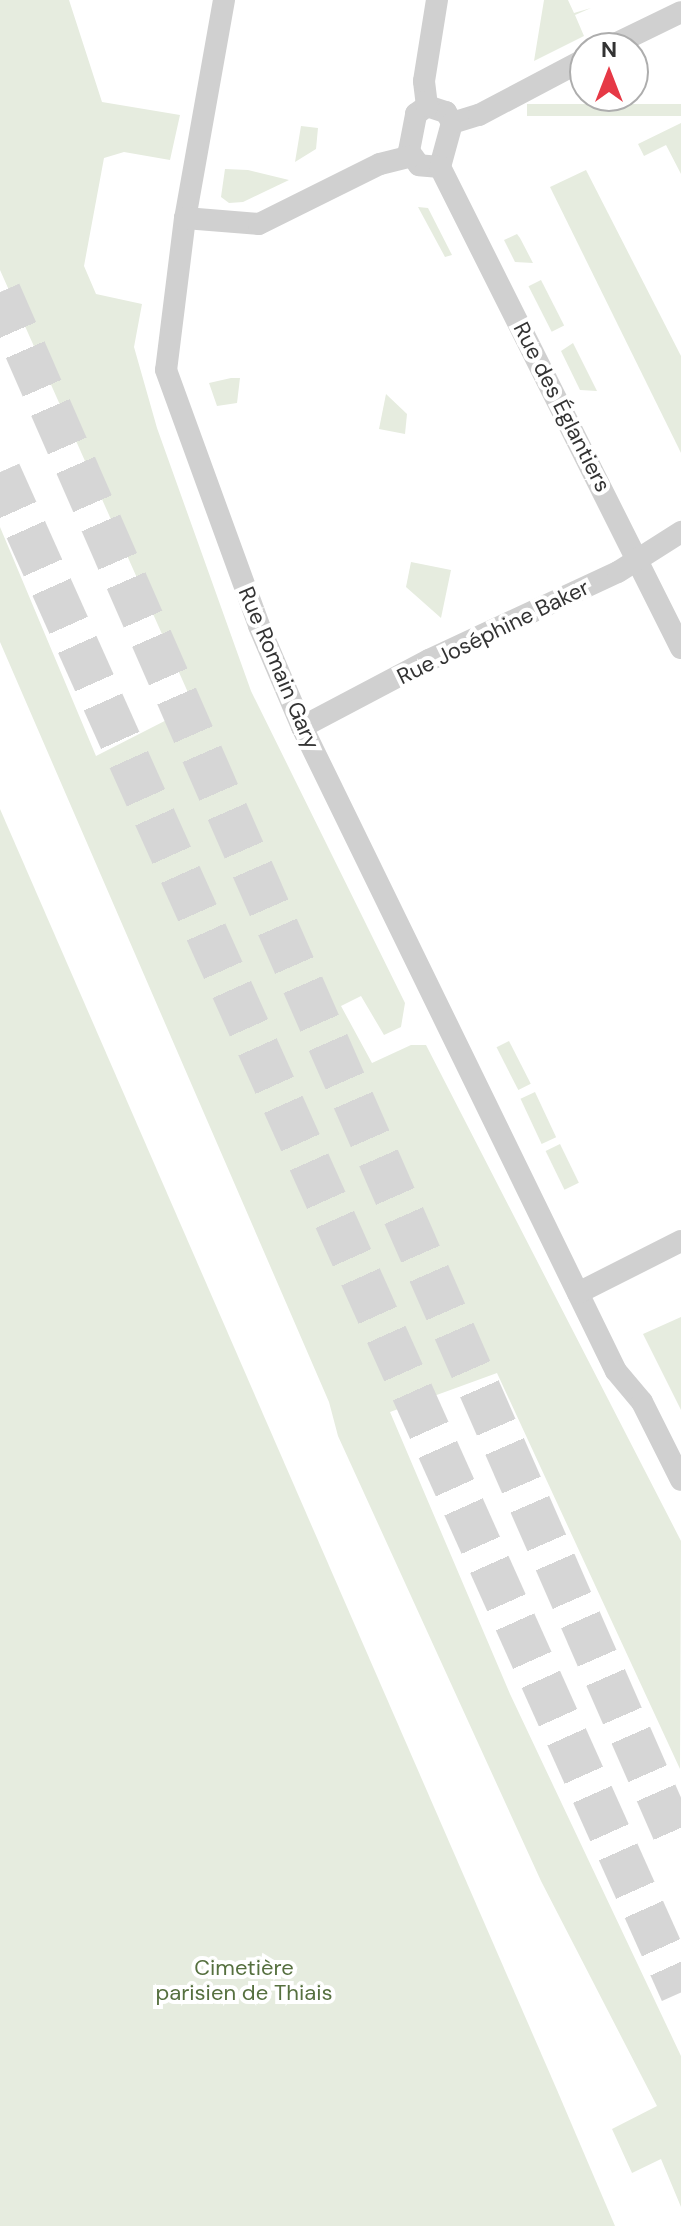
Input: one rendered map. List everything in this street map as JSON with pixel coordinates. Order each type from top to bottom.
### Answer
[{"type":"street","name":"Rue Romain Gary","points":[[224,0],[185,218],[166,370],[259,626],[302,727],[616,1371],[642,1402],[681,1480]]},
{"type":"street","points":[[427,106],[446,112],[452,123],[440,167],[419,165],[411,156],[414,121],[427,106],[424,81],[437,0]]},
{"type":"street","points":[[640,32],[681,12]]},
{"type":"street","points":[[452,123],[479,115],[569,67]]},
{"type":"street","points":[[185,218],[259,224],[380,164],[411,156]]},
{"type":"street","name":"Rue des Églantiers","points":[[440,167],[681,648]]},
{"type":"street","name":"Rue Joséphine Baker","points":[[302,727],[638,560],[681,532]]},
{"type":"street","points":[[578,1293],[681,1241]]},
{"type":"green space","points":[[0,0],[69,0],[102,102],[180,115],[170,160],[124,152],[104,158],[84,266],[96,294],[142,304],[134,347],[157,428],[251,691],[405,1003],[401,1027],[384,1035],[361,996],[341,1006],[372,1063],[411,1045],[426,1045],[681,1541],[680,1769],[497,1373],[390,1412],[510,1694],[681,2056],[681,2207],[661,2159],[632,2173],[612,2129],[657,2106],[541,1881],[338,1436],[329,1402],[0,642],[0,527],[96,756],[194,706],[0,270]]},
{"type":"green space","points":[[544,0],[568,0],[574,13],[591,8],[575,15],[582,32],[569,32],[569,44],[534,61]]},
{"type":"green space","points":[[527,104],[569,104],[569,112],[649,112],[649,104],[681,104],[681,116],[527,116]]},
{"type":"green space","points":[[681,123],[681,174],[666,145],[644,156],[638,144]]},
{"type":"green space","points":[[301,126],[318,128],[316,149],[295,162]]},
{"type":"green space","points":[[225,169],[248,170],[289,180],[243,202],[229,203],[221,197]]},
{"type":"green space","points":[[586,170],[681,356],[681,453],[550,187]]},
{"type":"green space","points":[[418,207],[428,208],[452,255],[445,257]]},
{"type":"green space","points":[[517,234],[533,263],[515,262],[504,240]]},
{"type":"green space","points":[[541,280],[564,325],[552,332],[529,286]]},
{"type":"green space","points":[[573,343],[597,391],[580,390],[561,351]]},
{"type":"green space","points":[[240,378],[237,403],[217,406],[209,383]]},
{"type":"green space","points":[[386,394],[407,414],[405,434],[379,429]]},
{"type":"green space","points":[[411,562],[451,570],[441,618],[406,587]]},
{"type":"green space","name":"Cimetière parisien de Thiais","points":[[0,809],[557,2090],[615,2226],[0,2226]]},
{"type":"green space","points":[[509,1041],[531,1084],[518,1090],[497,1047]]},
{"type":"green space","points":[[535,1092],[556,1137],[542,1144],[520,1099]]},
{"type":"green space","points":[[560,1144],[579,1183],[564,1190],[546,1151]]},
{"type":"green space","points":[[681,1317],[681,1410],[643,1334]]},
{"type":"tunnel","points":[[0,292],[681,1850]]},
{"type":"tunnel","points":[[0,472],[681,1992]]}]
